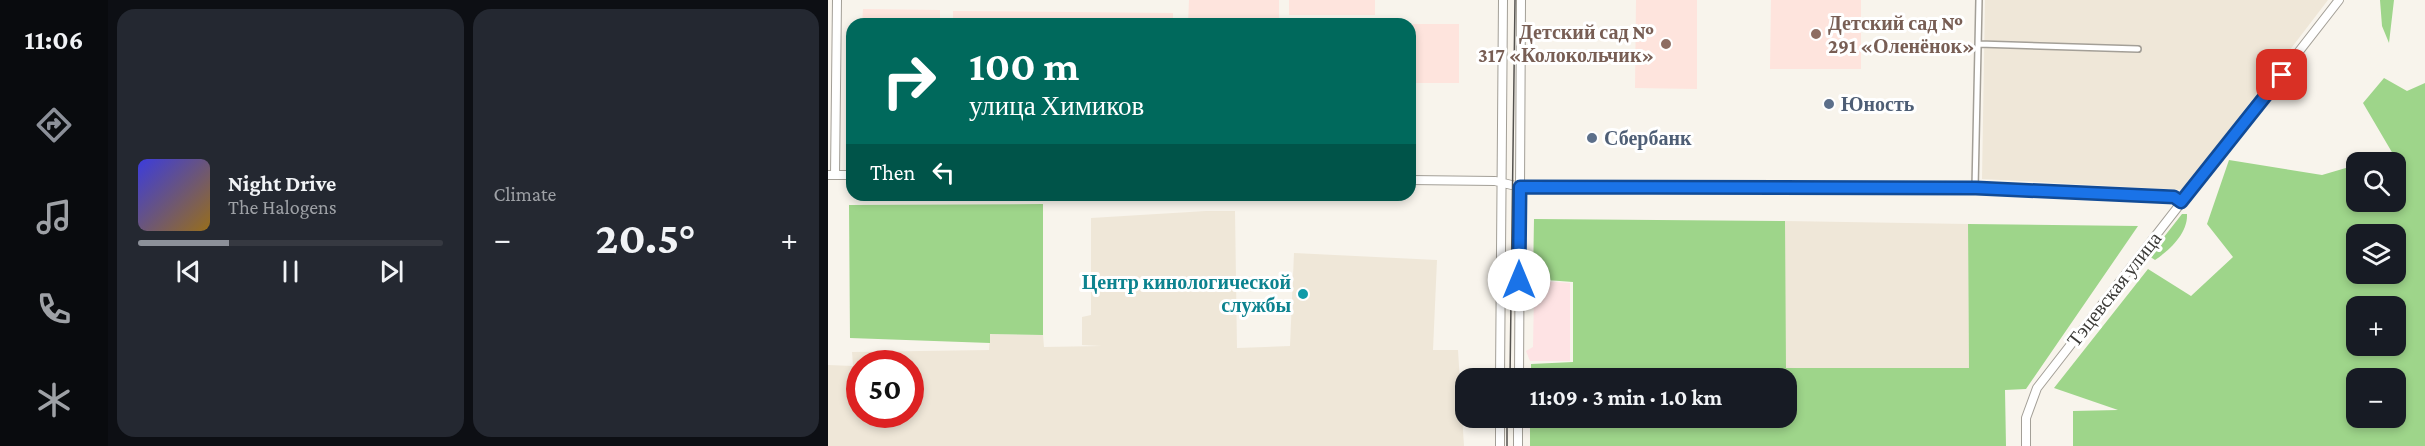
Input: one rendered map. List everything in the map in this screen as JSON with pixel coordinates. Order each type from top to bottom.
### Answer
[{"type":"main road","points":[[832,175],[837,0]]},
{"type":"main road","points":[[1500,368],[1503,0]]},
{"type":"main road","points":[[1519,368],[1521,0]]},
{"type":"main road","name":"Тэцевская улица","points":[[2026,446],[2026,418],[2037,388],[2338,0]]},
{"type":"main road","points":[[1416,180],[1502,182],[1520,187],[1976,188],[2174,197],[2181,202]]},
{"type":"main road","points":[[1500,428],[1500,446]]},
{"type":"main road","points":[[1518,428],[1518,446]]},
{"type":"street","points":[[1976,188],[1979,0]]},
{"type":"street","points":[[1979,44],[2138,49]]},
{"type":"shaded area","points":[[1189,0],[1279,0],[1279,18],[1188,18]]},
{"type":"shaded area","points":[[1289,0],[1375,0],[1375,15],[1289,15]]},
{"type":"shaded area","name":"Детский сад № 317 «Колокольчик»","points":[[1636,0],[1697,0],[1697,89],[1635,88]]},
{"type":"shaded area","name":"Детский сад № 291 «Оленёнок»","points":[[1771,0],[1861,0],[1861,69],[1770,69]]},
{"type":"shaded area","points":[[1985,0],[2328,0],[2183,190],[1982,179]]},
{"type":"shaded area","points":[[863,9],[940,10],[940,18],[862,18]]},
{"type":"shaded area","points":[[953,11],[1173,13],[1173,18],[953,18]]},
{"type":"shaded area","points":[[1416,24],[1459,24],[1459,83],[1416,83]]},
{"type":"shaded area","points":[[1235,211],[1237,348],[1290,346],[1294,253],[1437,260],[1433,350],[1458,350],[1459,368],[1455,368],[1455,428],[1463,428],[1464,446],[828,446],[828,365],[846,366],[846,428],[924,428],[924,351],[989,350],[990,334],[1043,335],[1044,347],[1102,346],[1082,345],[1082,317],[1091,315],[1091,218]]},
{"type":"shaded area","points":[[1785,221],[1968,224],[1969,368],[1785,368]]},
{"type":"shaded area","points":[[1529,280],[1570,283],[1570,361],[1530,361],[1526,351],[1533,347],[1534,293],[1528,290]]},
{"type":"green space","points":[[2380,0],[2394,0],[2389,43],[2382,26]]},
{"type":"green space","points":[[2384,78],[2407,91],[2425,83],[2425,446],[2073,446],[2073,411],[2118,410],[2054,388],[2148,269],[2191,296],[2233,257],[2207,224],[2229,160],[2322,175],[2346,168],[2346,212],[2406,212],[2406,152],[2392,152],[2363,103]]},
{"type":"green space","points":[[1043,204],[1043,335],[990,334],[990,343],[850,338],[849,205]]},
{"type":"green space","points":[[2182,214],[2187,214],[2187,221],[2177,240],[2155,260],[2149,256]]},
{"type":"green space","points":[[1534,219],[1785,221],[1786,368],[1531,368],[1531,364],[1573,362],[1573,282],[1533,279]]},
{"type":"green space","points":[[1968,224],[2138,226],[2026,389],[2005,390],[2006,446],[1530,446],[1530,428],[1797,428],[1797,368],[1969,368]]},
{"type":"tram line","points":[[1510,368],[1515,0]]},
{"type":"tram line","points":[[1507,428],[1507,446]]},
{"type":"place","name":"Детский сад № 291 «Оленёнок»","points":[[1816,34]]},
{"type":"place","name":"Детский сад № 317 «Колокольчик»","points":[[1666,44]]},
{"type":"place","name":"Юность","points":[[1829,104]]},
{"type":"place","name":"Сбербанк","points":[[1592,138]]},
{"type":"place","name":"Центр кинологической службы","points":[[1303,294]]},
{"type":"route","points":[[1519,280],[1520,187],[1976,188],[2090,195],[2174,197],[2181,202],[2282,75]]}]
